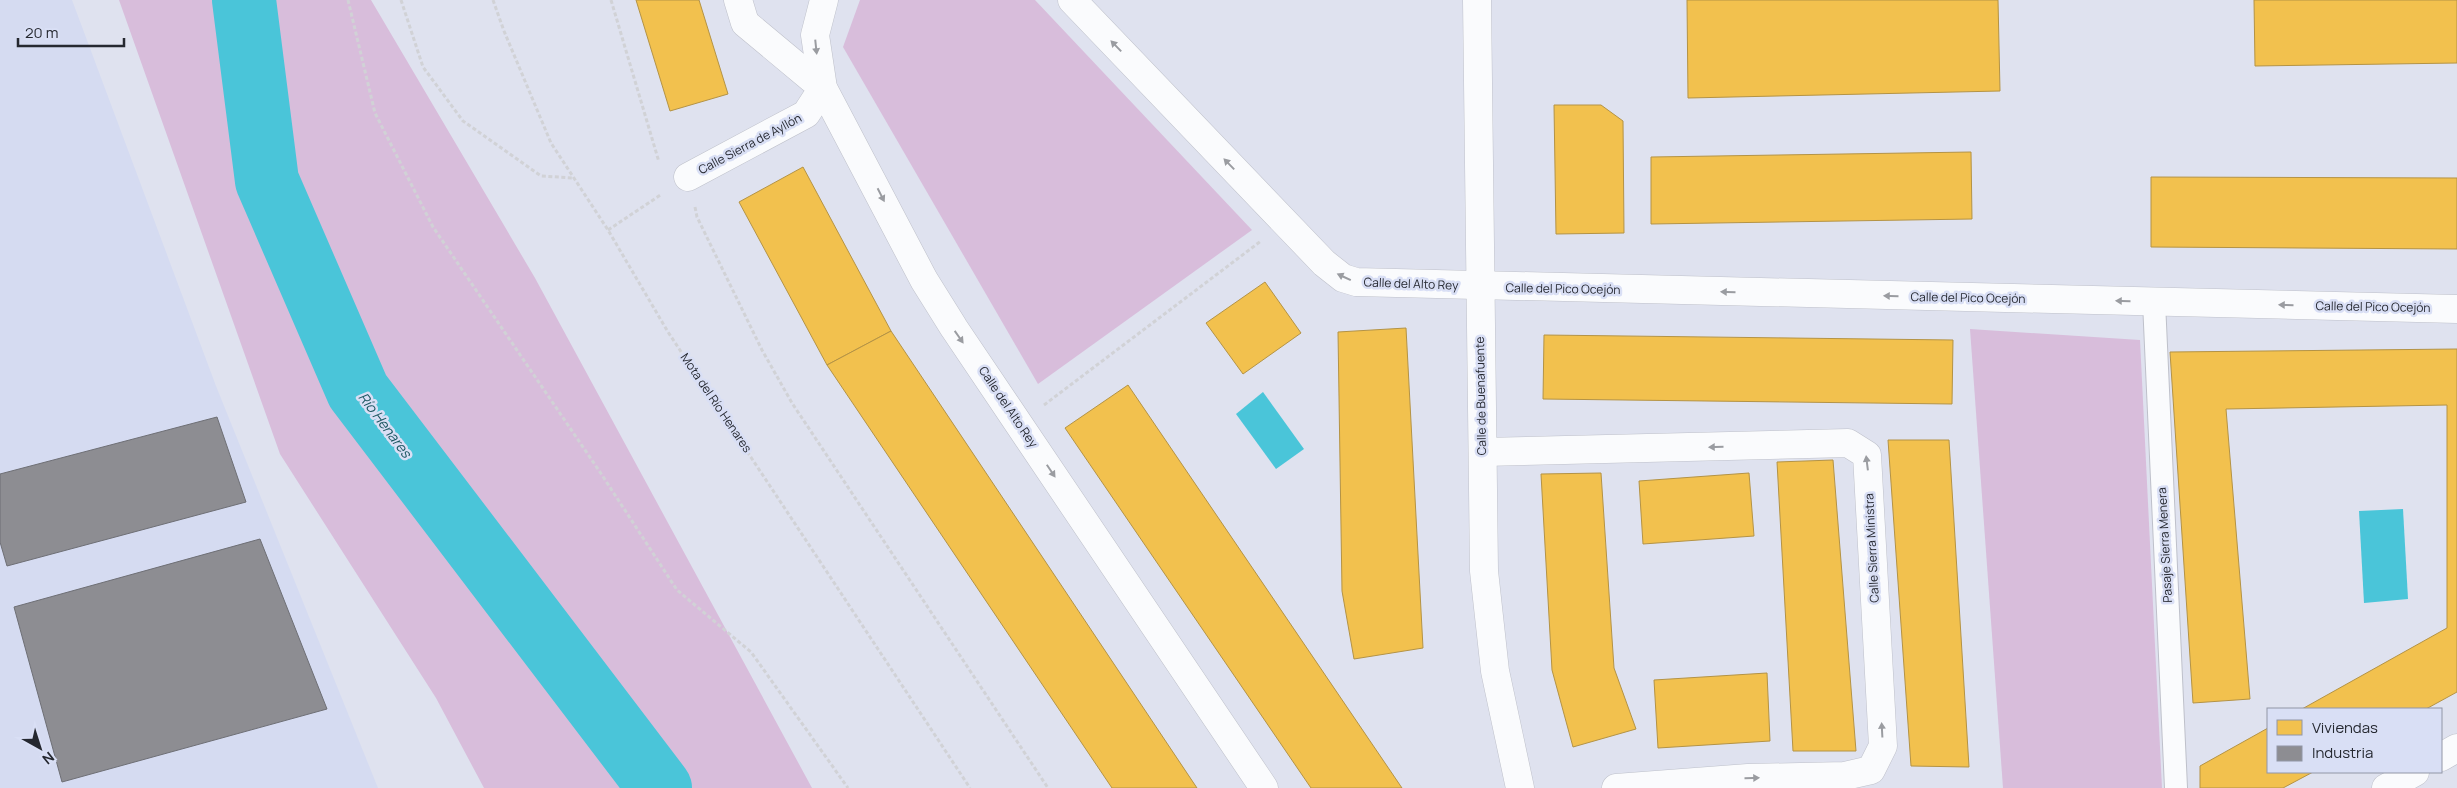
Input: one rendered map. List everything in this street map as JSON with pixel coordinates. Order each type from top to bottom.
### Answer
[{"type":"street","points":[[738,0],[745,23],[823,88]]},
{"type":"street","name":"Calle del Alto Rey","points":[[824,0],[815,35],[823,88],[924,280],[954,328],[1264,788]]},
{"type":"street","name":"Calle del Alto Rey","points":[[1072,0],[1334,272],[1356,282],[1479,286]]},
{"type":"street","name":"Calle de Buenafuente","points":[[1477,0],[1479,286],[1485,580],[1495,671],[1520,788]]},
{"type":"street","name":"Calle Sierra de Ayllón","points":[[688,177],[806,114],[823,88]]},
{"type":"street","name":"Calle del Pico Ocejón","points":[[1479,286],[2457,309]]},
{"type":"street","name":"Pasaje Sierra Menera","points":[[2154,302],[2176,788]]},
{"type":"street","name":"Calle Sierra Ministra","points":[[1483,452],[1848,443],[1868,455],[1882,746],[1871,770],[1845,776],[1748,778],[1616,788]]},
{"type":"street","points":[[2442,756],[2457,748]]},
{"type":"street","points":[[2386,788],[2413,773]]},
{"type":"path","points":[[348,0],[375,113],[432,227],[600,472],[677,590],[752,652],[848,788]]},
{"type":"path","points":[[401,0],[423,67],[463,120],[541,176],[573,178]]},
{"type":"path","name":"Mota del Río Henares","points":[[494,0],[504,31],[551,143],[608,230],[668,332],[970,788]]},
{"type":"path","points":[[611,0],[660,165],[688,177]]},
{"type":"path","points":[[608,230],[688,177]]},
{"type":"path","points":[[688,177],[698,217],[762,350],[792,403],[1048,788]]},
{"type":"path","points":[[1019,424],[1285,223]]},
{"type":"shaded area","points":[[0,0],[72,0],[216,386],[378,788],[0,788]]},
{"type":"shaded area","points":[[119,0],[371,0],[535,278],[812,788],[484,788],[436,698],[280,454]]},
{"type":"shaded area","points":[[860,0],[1035,0],[1252,230],[1038,384],[843,47]]},
{"type":"shaded area","points":[[1970,329],[2140,340],[2162,788],[2003,788]]},
{"type":"water","points":[[1263,392],[1304,449],[1276,469],[1236,414]]},
{"type":"water","points":[[2403,509],[2408,599],[2364,603],[2359,511]]},
{"type":"building: Viviendas","points":[[636,0],[699,0],[728,94],[670,111]]},
{"type":"building: Viviendas","points":[[1687,0],[1998,0],[2000,91],[1688,98]]},
{"type":"building: Viviendas","points":[[2254,0],[2457,0],[2457,63],[2255,66]]},
{"type":"building: Viviendas","points":[[1554,105],[1601,105],[1623,121],[1624,233],[1556,234]]},
{"type":"building: Viviendas","points":[[1971,152],[1972,219],[1651,224],[1651,157]]},
{"type":"building: Viviendas","points":[[803,167],[891,331],[827,365],[739,202]]},
{"type":"building: Viviendas","points":[[2151,177],[2457,178],[2457,249],[2151,247]]},
{"type":"building: Viviendas","points":[[1265,282],[1301,333],[1243,374],[1206,323]]},
{"type":"building: Viviendas","points":[[1406,328],[1423,648],[1354,659],[1342,591],[1338,332]]},
{"type":"building: Viviendas","points":[[891,331],[1197,788],[1112,788],[827,365]]},
{"type":"building: Viviendas","points":[[1544,335],[1953,340],[1952,404],[1543,399]]},
{"type":"building: Viviendas","points":[[2457,349],[2457,692],[2428,708],[2304,708],[2447,628],[2447,405],[2226,409],[2250,699],[2193,703],[2170,352]]},
{"type":"building: Viviendas","points":[[1128,385],[1402,788],[1311,788],[1065,428]]},
{"type":"building: Viviendas","points":[[1888,440],[1949,440],[1969,767],[1911,766]]},
{"type":"building: Viviendas","points":[[1833,460],[1856,751],[1793,751],[1777,462]]},
{"type":"building: Viviendas","points":[[1601,473],[1614,668],[1636,729],[1573,747],[1552,670],[1541,474]]},
{"type":"building: Viviendas","points":[[1749,473],[1754,536],[1643,544],[1639,481]]},
{"type":"building: Viviendas","points":[[1767,673],[1770,741],[1658,748],[1654,680]]},
{"type":"building: Viviendas","points":[[2267,729],[2267,773],[2311,773],[2283,788],[2200,788],[2200,766]]},
{"type":"building: Industria","points":[[217,417],[246,502],[7,566],[0,542],[0,474]]},
{"type":"building: Industria","points":[[260,539],[327,709],[62,782],[14,607]]},
{"type":"waterway","name":"Río Henares","points":[[244,0],[267,181],[358,391],[660,788]]}]
